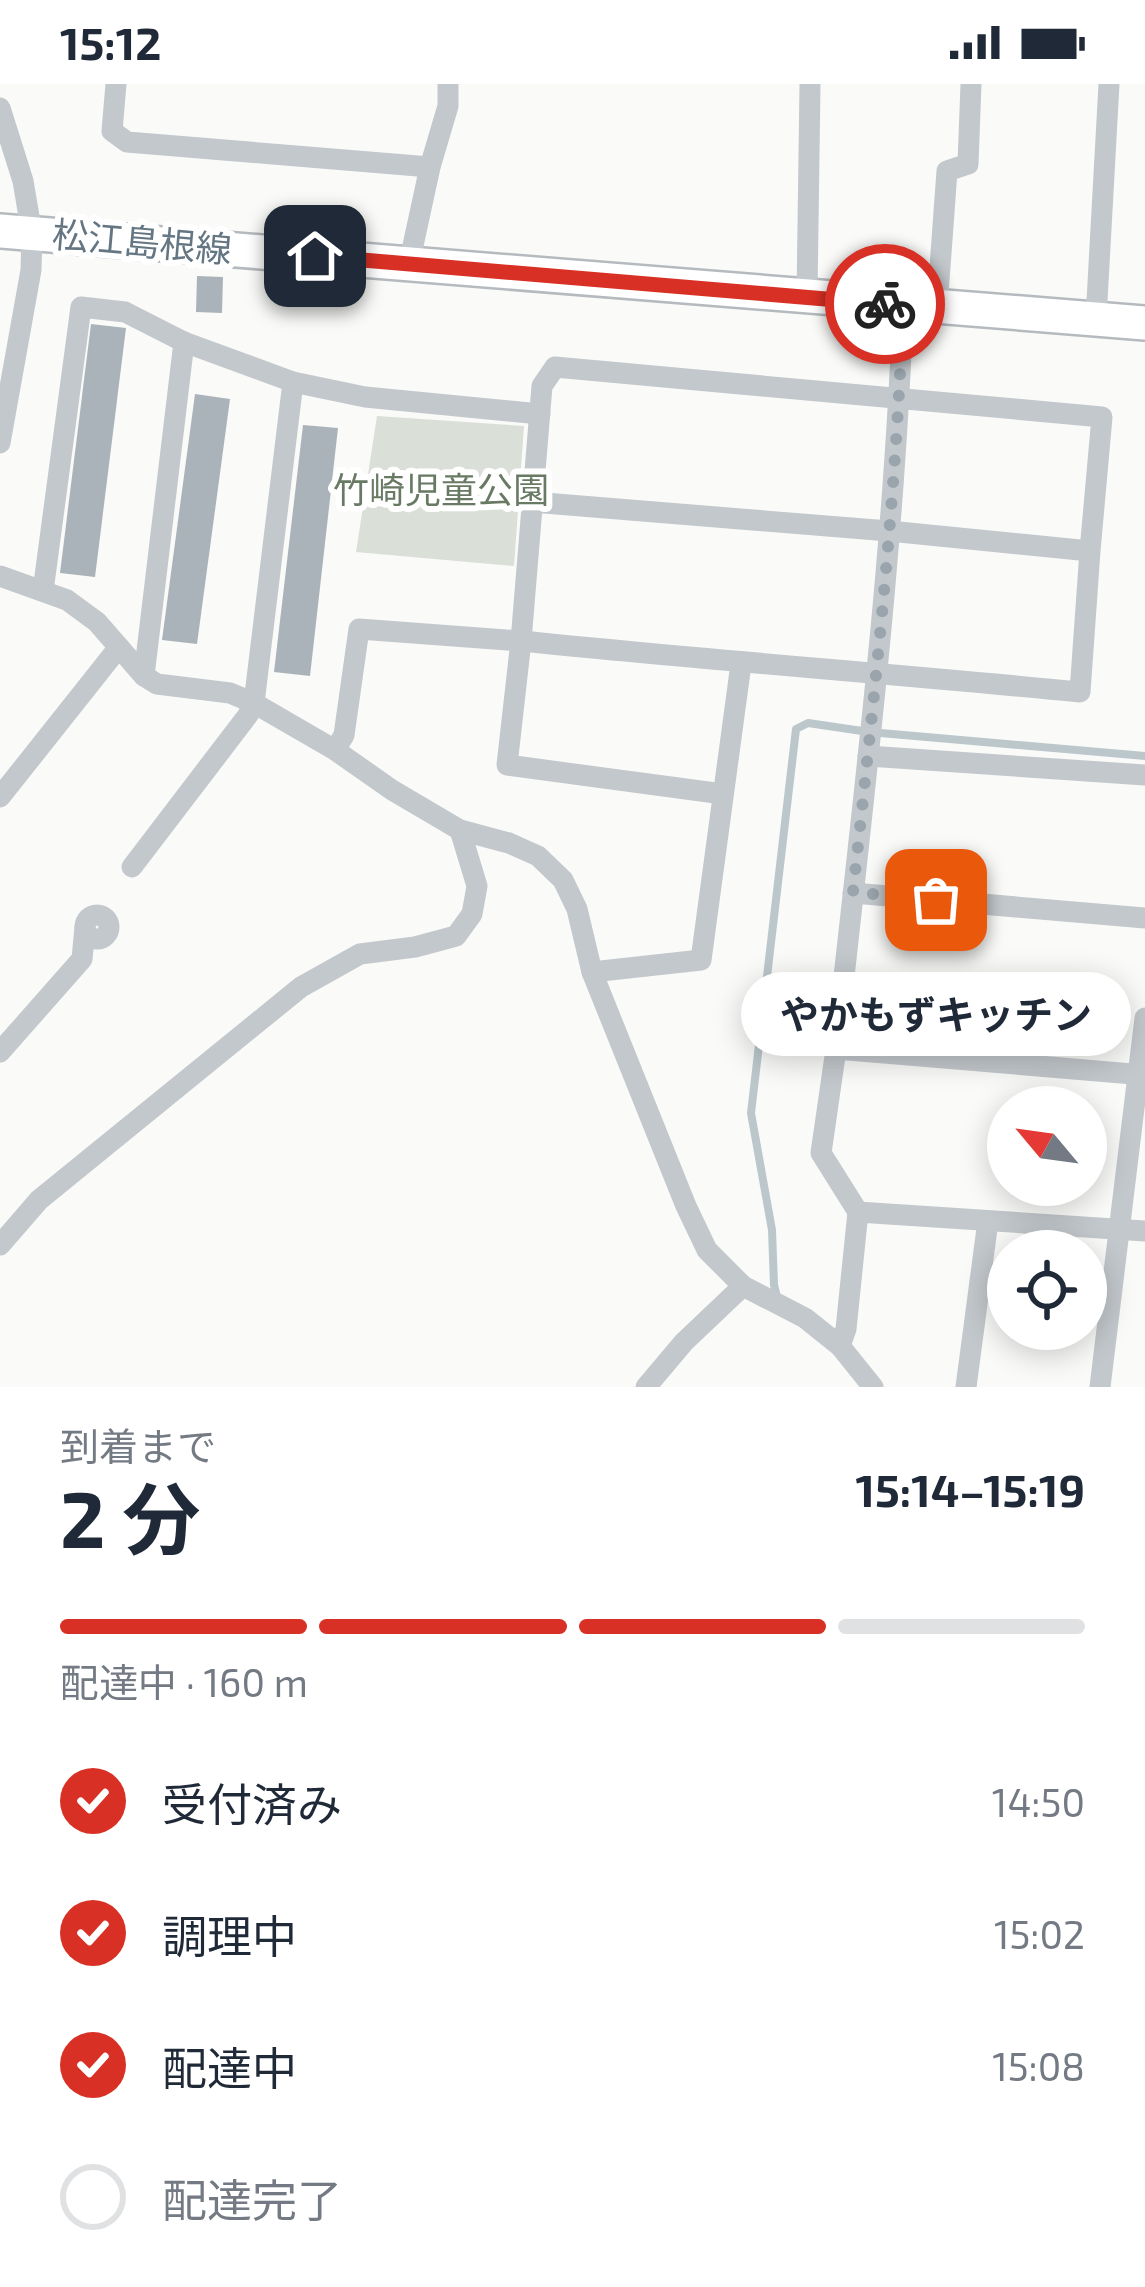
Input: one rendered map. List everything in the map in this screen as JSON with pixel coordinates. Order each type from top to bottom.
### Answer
[{"type":"main road","name":"松江島根線","points":[[16,232],[1145,323]]},
{"type":"street","points":[[116,84],[112,130],[127,142],[430,167]]},
{"type":"street","points":[[409,264],[448,106],[448,84]]},
{"type":"street","points":[[807,296],[810,84]]},
{"type":"street","points":[[840,1346],[858,1212],[821,1153],[868,755],[900,398],[947,171],[968,164],[971,84]]},
{"type":"street","points":[[1096,319],[1109,84]]},
{"type":"street","points":[[0,108],[22,181],[16,232],[32,270],[0,442]]},
{"type":"street","points":[[43,591],[81,307],[125,312],[184,342],[293,382],[364,397],[540,414]]},
{"type":"street","points":[[144,676],[184,342]]},
{"type":"street","points":[[335,749],[344,735],[359,629],[520,641],[1080,692],[1102,417],[555,367],[542,386],[520,641],[507,764],[723,794]]},
{"type":"street","points":[[132,867],[254,703],[293,382]]},
{"type":"street","points":[[532,502],[1090,550]]},
{"type":"street","points":[[0,575],[68,600],[97,622],[144,676],[157,684],[230,693],[254,703],[460,830],[538,856],[562,880],[577,909],[592,972],[707,1250],[743,1286],[805,1318],[840,1346],[872,1387]]},
{"type":"street","points":[[0,797],[119,647]]},
{"type":"street","points":[[592,972],[701,960],[741,664]]},
{"type":"street","points":[[868,755],[1145,776]]},
{"type":"street","points":[[0,1246],[39,1200],[302,987],[360,954],[456,936],[472,914],[477,886],[460,830]]},
{"type":"street","points":[[853,892],[1145,918]]},
{"type":"street","points":[[0,1052],[82,959],[85,927]]},
{"type":"street","points":[[1100,1387],[1142,1075],[1145,1018]]},
{"type":"street","points":[[836,1049],[1142,1075]]},
{"type":"street","points":[[858,1212],[1145,1231]]},
{"type":"street","points":[[966,1387],[988,1221]]},
{"type":"street","points":[[646,1387],[684,1342],[743,1286]]},
{"type":"green space","name":"竹崎児童公園","points":[[377,416],[524,426],[514,566],[356,552]]},
{"type":"building","points":[[197,276],[223,277],[222,313],[196,312]]},
{"type":"building","points":[[91,324],[126,328],[95,577],[60,573]]},
{"type":"building","points":[[195,394],[230,399],[197,644],[162,640]]},
{"type":"building","points":[[303,425],[338,428],[310,676],[274,672]]},
{"type":"waterway","points":[[777,1297],[772,1230],[751,1113],[796,729],[808,723],[1145,756]]},
{"type":"way so far","points":[[885,304],[903,306],[900,398],[853,892],[936,900]]},
{"type":"place","name":"やかもずキッチン","points":[[936,900]]},
{"type":"route","points":[[315,256],[885,304]]}]
